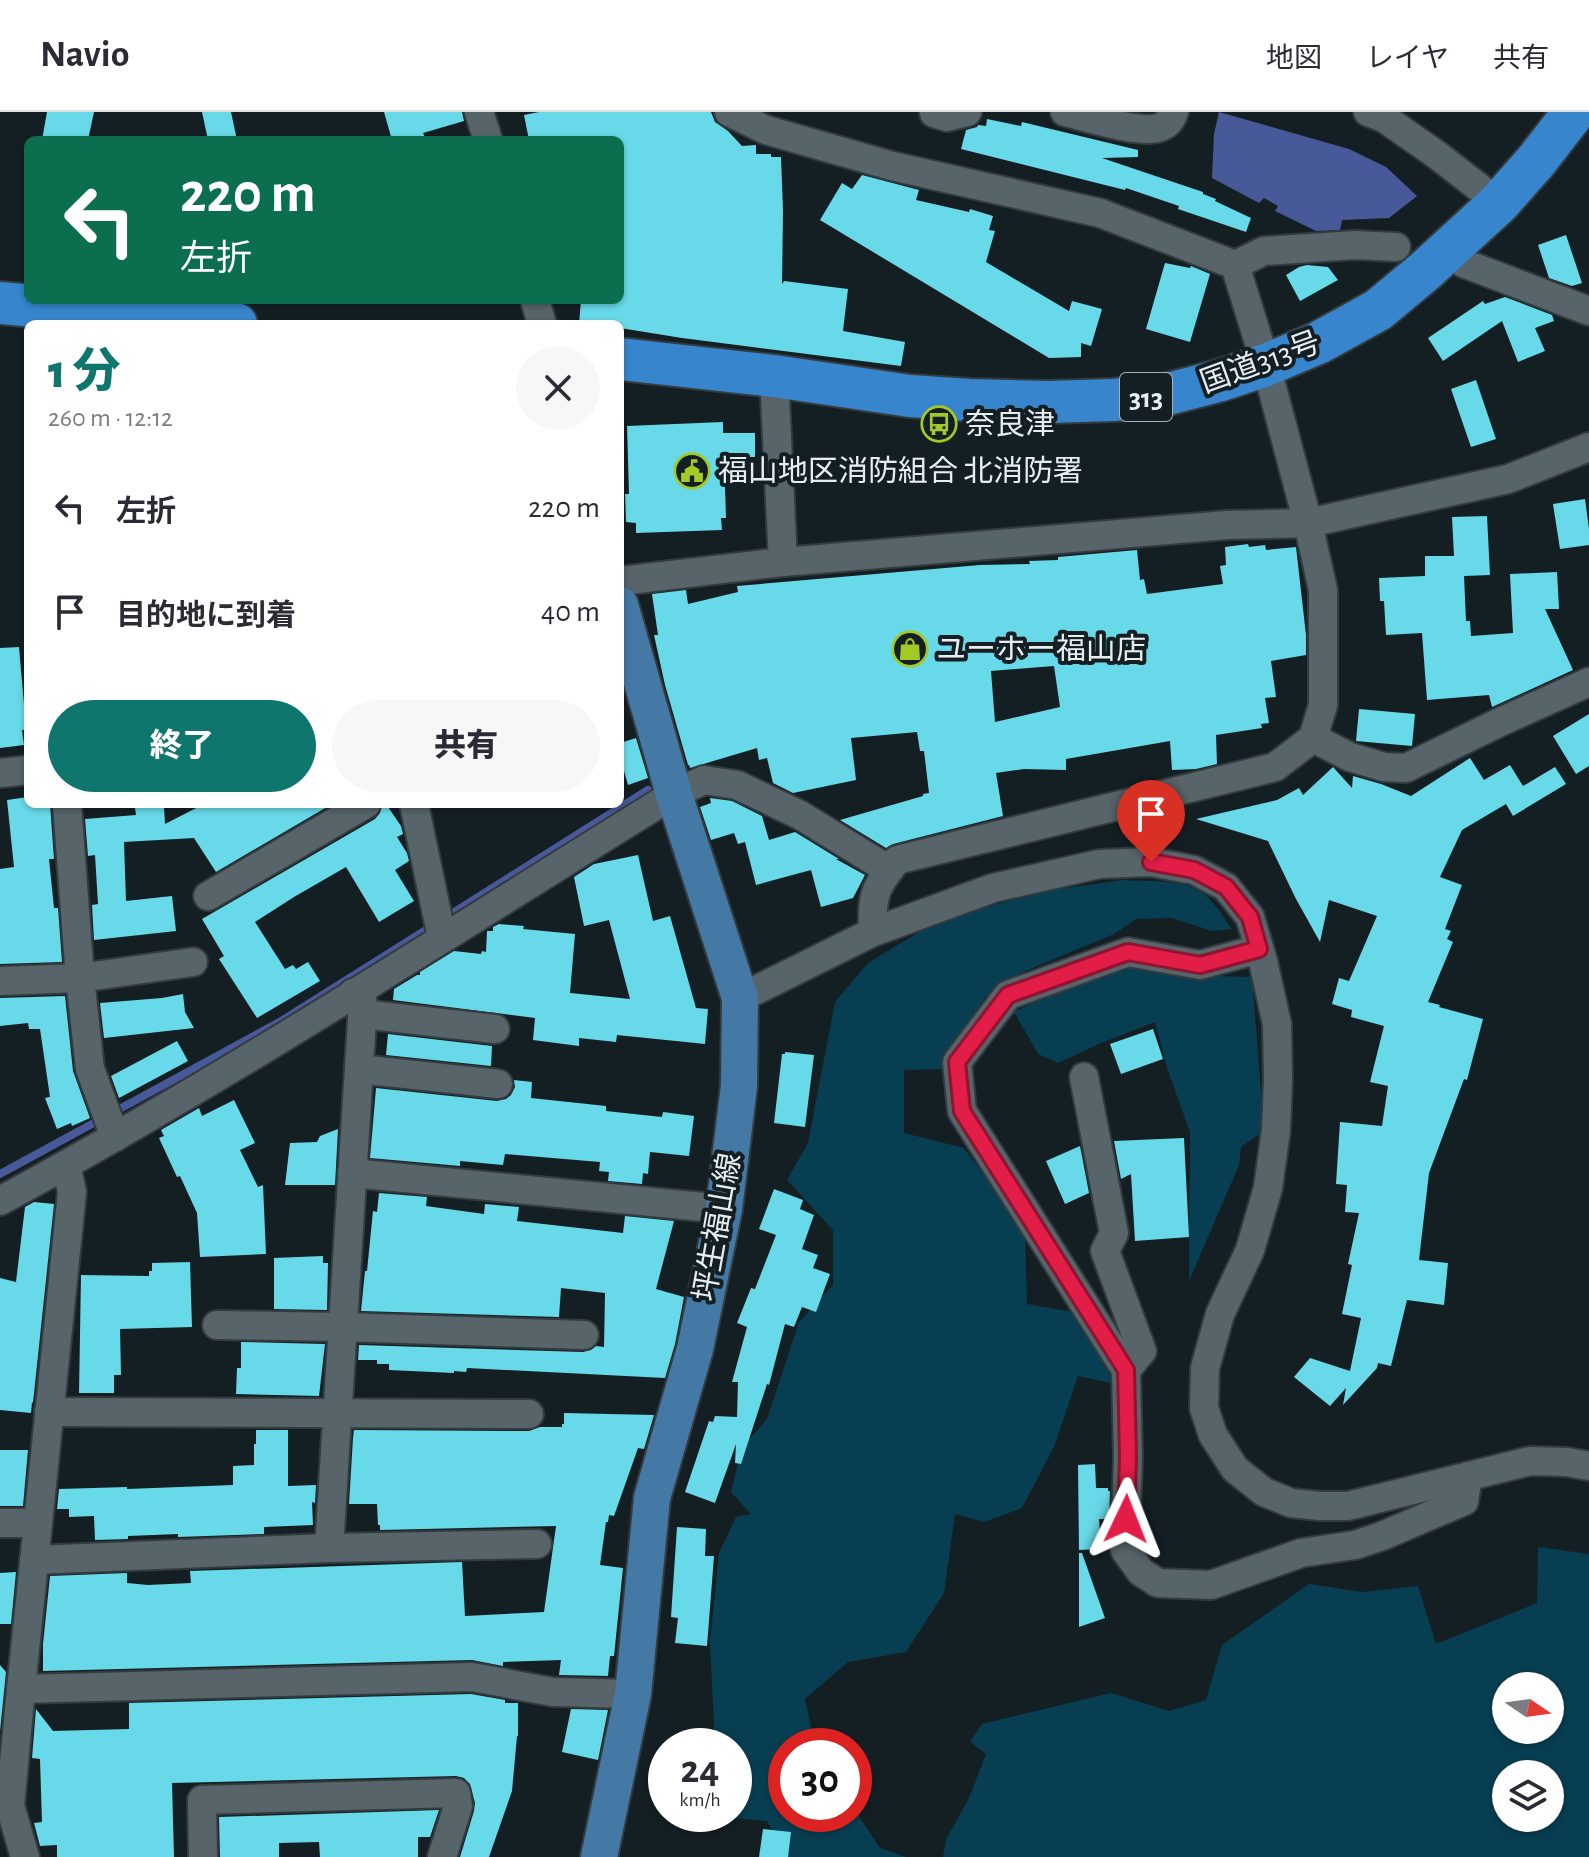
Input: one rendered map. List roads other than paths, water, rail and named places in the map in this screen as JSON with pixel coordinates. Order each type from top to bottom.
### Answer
[{"type":"highway","name":"国道313号","points":[[624,359],[774,376],[910,396],[1113,400],[1164,395],[1218,381],[1318,343],[1378,310],[1499,203],[1574,112]]},
{"type":"highway","points":[[0,303],[191,320]]},
{"type":"main road","name":"坪生福山線","points":[[599,1857],[633,1694],[652,1498],[695,1349],[724,1209],[739,1086],[740,998],[674,794],[624,619]]},
{"type":"street","points":[[479,112],[487,136]]},
{"type":"street","points":[[729,112],[766,130],[892,166],[1100,213],[1235,265],[1264,251],[1355,245],[1396,247]]},
{"type":"street","points":[[934,113],[947,117],[967,112]]},
{"type":"street","points":[[1065,112],[1144,130],[1161,127],[1174,112]]},
{"type":"street","points":[[1368,112],[1384,118],[1499,203]]},
{"type":"street","points":[[1463,263],[1589,311]]},
{"type":"street","points":[[873,932],[872,909],[878,883],[897,860],[1275,767],[1313,738],[1323,705],[1323,590],[1266,365],[1235,265]]},
{"type":"street","points":[[774,376],[783,562]]},
{"type":"street","points":[[624,581],[783,562],[1227,525],[1308,523],[1508,479],[1589,447]]},
{"type":"street","points":[[1313,738],[1350,757],[1384,767],[1406,768],[1589,682]]},
{"type":"street","points":[[0,773],[24,770]]},
{"type":"street","points":[[0,1201],[66,1165],[110,1123],[231,1070],[358,1004],[440,927],[704,780],[737,785],[800,815],[889,870]]},
{"type":"street","points":[[67,808],[90,1069],[110,1123]]},
{"type":"street","points":[[208,896],[359,808]]},
{"type":"street","points":[[415,808],[440,927]]},
{"type":"street","points":[[740,998],[873,932],[993,888],[1099,864],[1151,862],[1194,870],[1226,887],[1250,917],[1259,949],[1277,1024],[1278,1080],[1276,1130],[1268,1188],[1250,1250],[1220,1314],[1205,1368],[1204,1408],[1213,1435],[1235,1469],[1264,1492],[1291,1503],[1320,1506],[1348,1506],[1530,1461],[1589,1466]]},
{"type":"street","points":[[1259,949],[1200,965],[1128,952],[1008,995],[957,1062],[962,1111],[1126,1370],[1128,1457],[1125,1550],[1141,1572],[1158,1583],[1211,1585],[1301,1553],[1355,1545],[1382,1536],[1464,1501],[1468,1476]]},
{"type":"street","points":[[0,981],[80,978],[193,962]]},
{"type":"street","points":[[358,1004],[495,1029]]},
{"type":"street","points":[[329,1548],[359,1069],[358,1004]]},
{"type":"street","points":[[359,1069],[498,1084]]},
{"type":"street","points":[[1084,1077],[1114,1233],[1105,1251],[1142,1351],[1126,1370]]},
{"type":"street","points":[[25,1857],[10,1806],[21,1689],[12,1654],[34,1560],[72,1192],[66,1165]]},
{"type":"street","points":[[352,1173],[724,1209]]},
{"type":"street","points":[[217,1325],[584,1335]]},
{"type":"street","points":[[49,1412],[529,1414]]},
{"type":"street","points":[[0,1523],[37,1523]]},
{"type":"street","points":[[34,1560],[329,1548],[537,1544]]},
{"type":"street","points":[[21,1689],[472,1677],[553,1692],[633,1694]]},
{"type":"street","points":[[203,1857],[202,1800],[456,1793],[458,1806],[442,1857]]},
{"type":"water","points":[[1219,112],[1349,149],[1386,167],[1417,196],[1389,218],[1342,220],[1340,230],[1316,231],[1275,211],[1278,206],[1264,198],[1259,203],[1212,178],[1214,134]]},
{"type":"waterway","points":[[624,805],[648,790]]},
{"type":"waterway","points":[[0,1174],[283,1020],[619,808]]},
{"type":"place","name":"奈良津","points":[[939,424]]},
{"type":"place","name":"福山地区消防組合 北消防署","points":[[692,471]]},
{"type":"place","name":"ユーホー福山店","points":[[910,649]]}]
